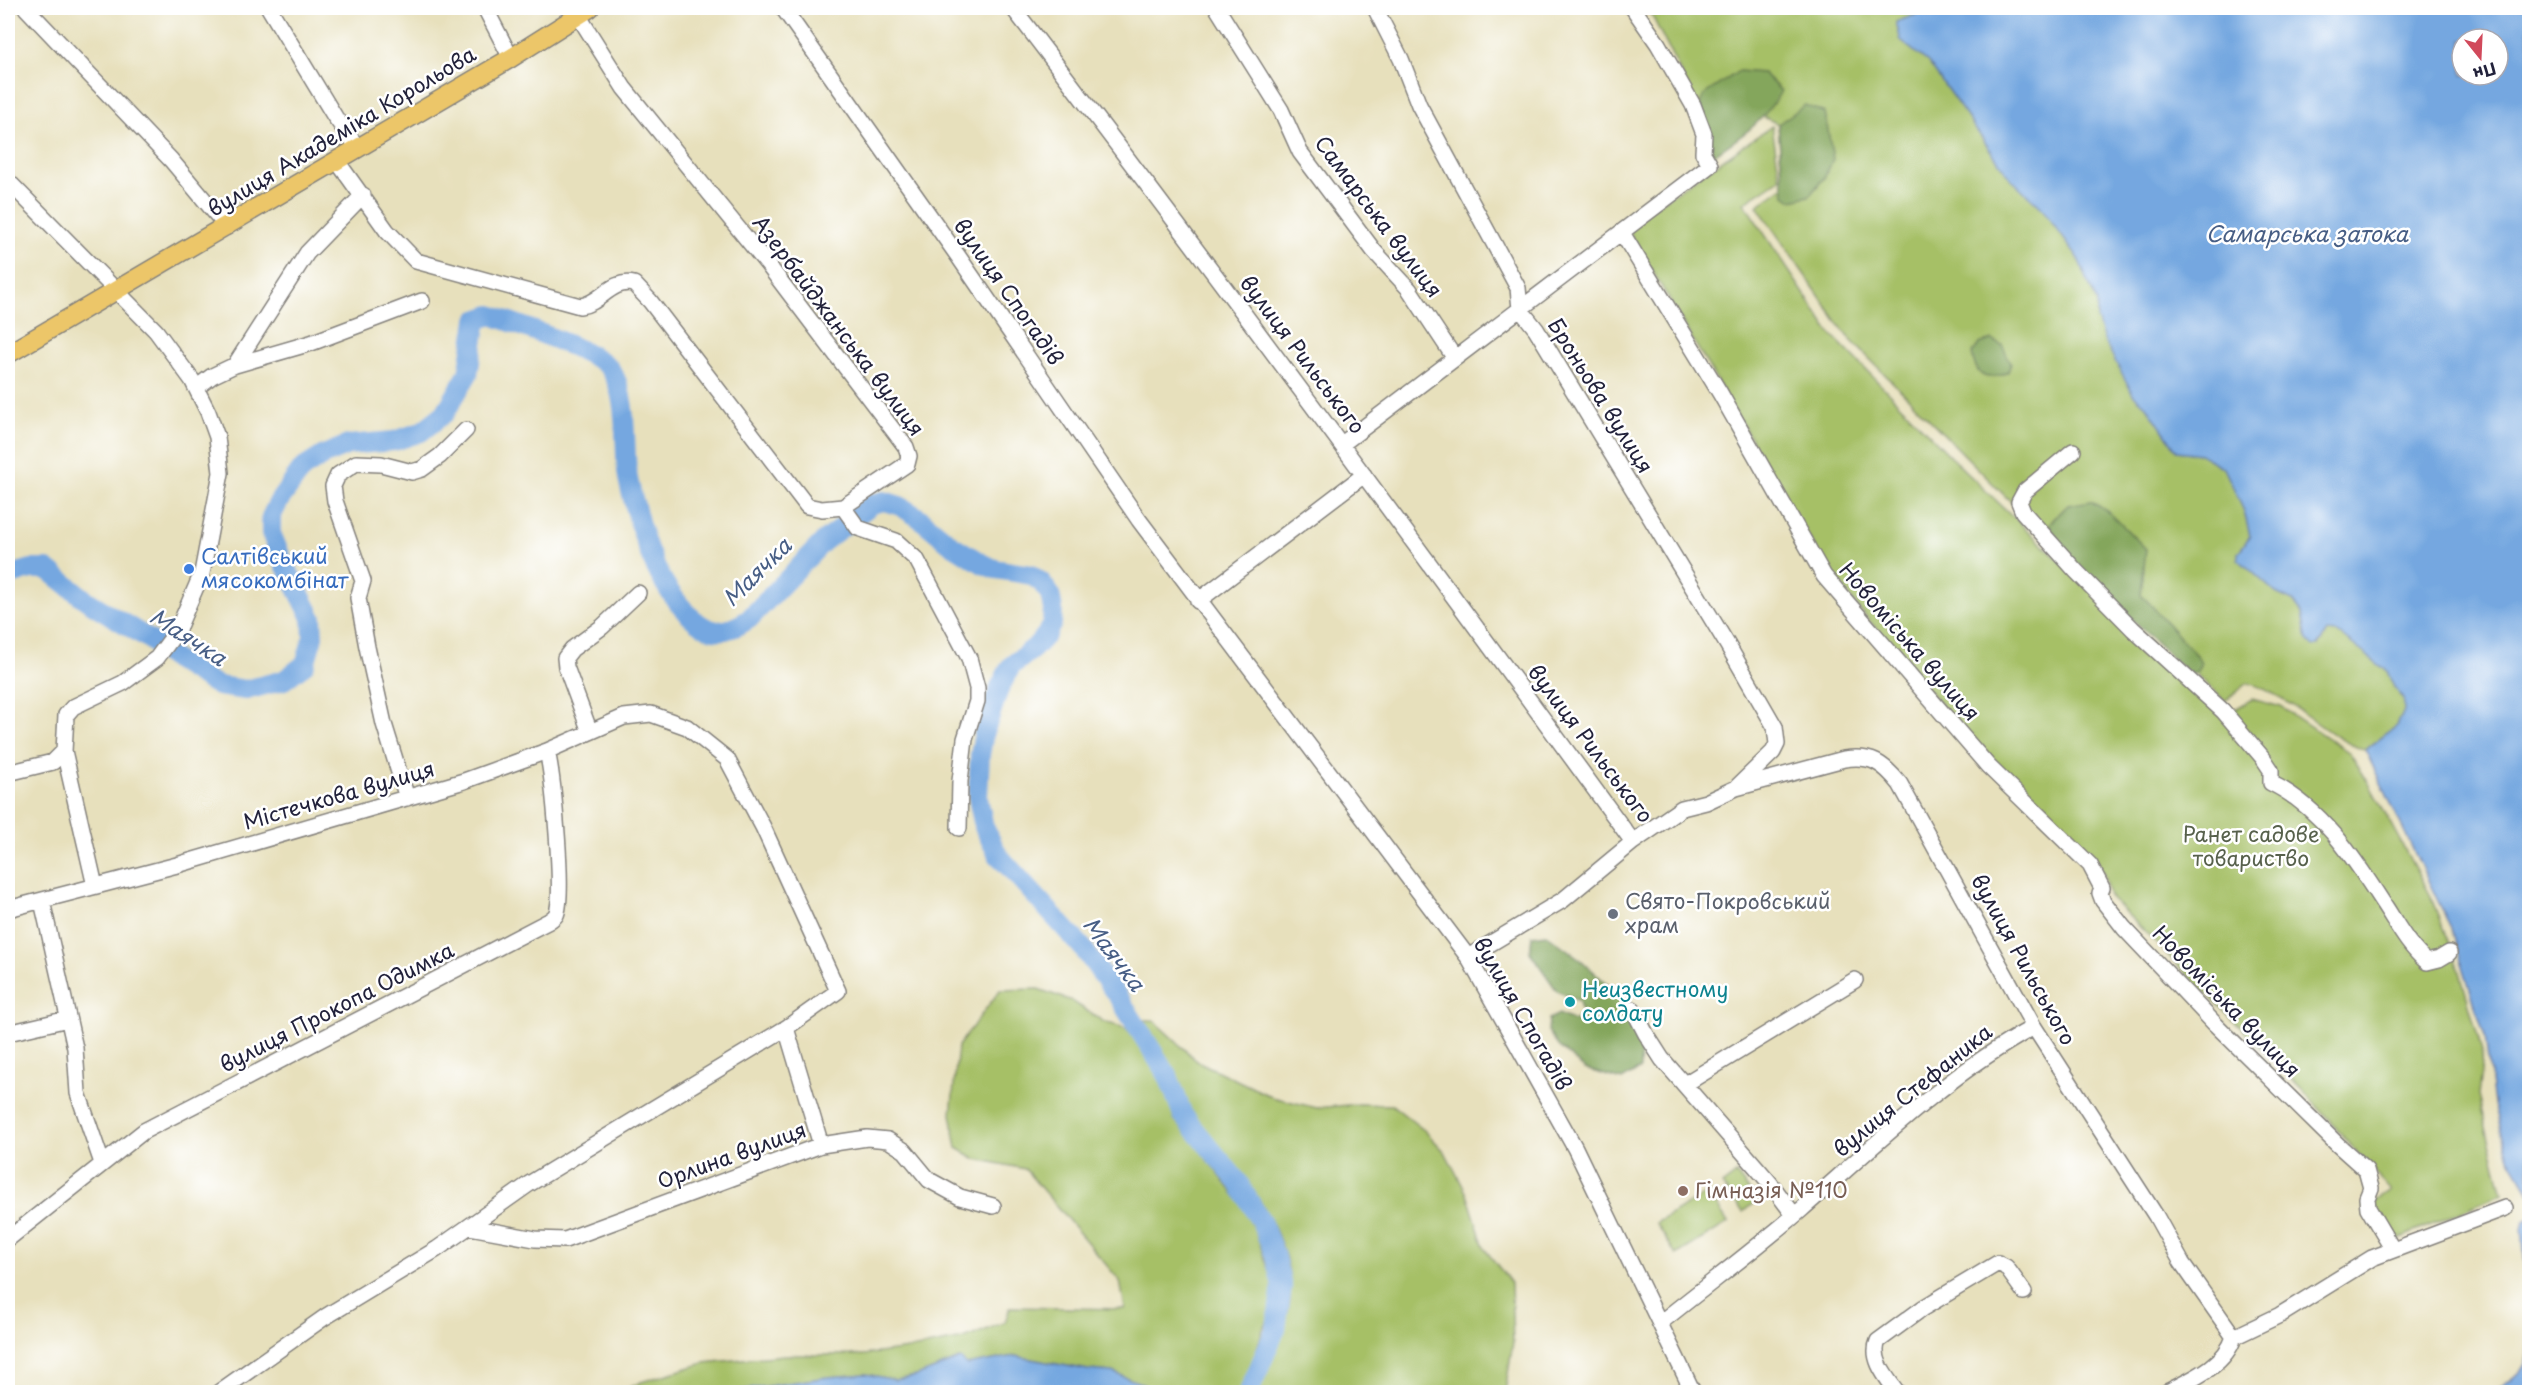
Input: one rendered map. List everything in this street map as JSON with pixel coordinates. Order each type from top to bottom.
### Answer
[{"type":"main road","name":"вулиця Академіка Корольова","points":[[8,354],[511,58],[584,11]]},
{"type":"street","points":[[26,8],[171,160],[227,226]]},
{"type":"street","points":[[269,8],[335,117],[358,148]]},
{"type":"street","points":[[485,8],[511,58]]},
{"type":"street","name":"вулиця Спогадів","points":[[783,8],[958,256],[1138,520],[1467,957],[1575,1148],[1693,1392]]},
{"type":"street","name":"вулиця Рильського","points":[[1013,8],[1165,206],[1342,444],[1633,842],[1682,808],[1706,802],[1736,789],[1860,757],[1875,760],[1890,771],[1900,784],[2034,1027],[2156,1216],[2182,1263],[2234,1337]]},
{"type":"street","name":"Самарська вулиця","points":[[1217,8],[1281,110],[1300,152],[1374,251],[1409,289],[1454,357]]},
{"type":"street","name":"Броньова вулиця","points":[[1375,8],[1401,59],[1419,105],[1518,288],[1520,309],[1536,329],[1709,614],[1774,727],[1777,744],[1773,752],[1736,789]]},
{"type":"street","points":[[1342,444],[1710,165],[1703,153],[1704,134],[1693,105],[1658,44],[1633,8]]},
{"type":"street","name":"Азербайджанська вулиця","points":[[584,11],[631,97],[768,265],[906,447],[909,456],[907,464],[845,511]]},
{"type":"street","points":[[337,161],[387,231],[416,261],[580,306],[596,301],[618,284],[634,284],[650,301],[807,506],[845,511],[858,528],[896,541],[917,560],[969,658],[977,688],[977,701],[965,739],[960,781],[960,828]]},
{"type":"street","points":[[8,181],[156,330],[196,388],[217,437],[221,473],[202,573],[184,617],[157,658],[123,683],[73,707],[66,715],[64,751],[95,886]]},
{"type":"street","points":[[235,365],[307,253],[363,195]]},
{"type":"street","name":"Новоміська вулиця","points":[[1622,233],[1720,393],[1824,576],[1988,766],[2090,865],[2102,888],[2100,893],[2103,902],[2124,928],[2215,1024],[2366,1170],[2372,1188],[2367,1198],[2368,1208],[2393,1250]]},
{"type":"street","points":[[196,388],[212,376],[235,365],[311,343],[422,301]]},
{"type":"street","points":[[407,798],[384,724],[367,647],[358,598],[363,581],[335,501],[333,486],[338,474],[356,464],[381,464],[412,472],[422,469],[440,456],[466,430]]},
{"type":"street","points":[[2073,451],[2054,464],[2025,491],[2019,502],[2023,512],[2076,572],[2133,629],[2223,711],[2271,770],[2271,783],[2286,790],[2326,824],[2366,877],[2413,950],[2427,962],[2450,953]]},
{"type":"street","points":[[1198,601],[1364,474]]},
{"type":"street","points":[[590,732],[566,667],[565,658],[572,649],[602,627],[638,593]]},
{"type":"street","name":"Містечкова вулиця","points":[[8,909],[177,865],[464,781],[547,751],[624,717],[651,714],[687,727],[727,759],[763,827],[838,991],[786,1028]]},
{"type":"street","points":[[8,773],[53,762],[64,751]]},
{"type":"street","name":"вулиця Прокопа Одимка","points":[[8,1239],[102,1162],[144,1131],[549,921],[556,915],[558,883],[552,773],[547,751]]},
{"type":"street","points":[[1467,957],[1563,900],[1633,842]]},
{"type":"street","points":[[42,901],[75,1048],[78,1093],[102,1162]]},
{"type":"street","points":[[1685,1084],[1856,980]]},
{"type":"street","points":[[1633,1009],[1662,1059],[1794,1215]]},
{"type":"street","points":[[8,1034],[69,1019]]},
{"type":"street","name":"вулиця Стефаника","points":[[1660,1323],[1794,1215],[1946,1087],[1988,1054],[2034,1027]]},
{"type":"street","points":[[219,1392],[325,1317],[470,1227],[529,1184],[786,1028],[821,1145]]},
{"type":"street","name":"Орлина вулиця","points":[[470,1227],[556,1242],[565,1240],[821,1145],[867,1138],[888,1140],[905,1151],[929,1180],[960,1197],[993,1206]]},
{"type":"street","points":[[2167,1392],[2211,1368],[2229,1353],[2234,1337],[2280,1315],[2372,1258],[2505,1208]]},
{"type":"street","points":[[1897,1392],[1877,1360],[1875,1350],[1878,1341],[1923,1308],[1998,1263],[2006,1267],[2024,1292]]},
{"type":"green space","points":[[1648,8],[1922,8],[1919,14],[1896,22],[1901,41],[1928,62],[2011,179],[2041,207],[2078,258],[2097,303],[2097,319],[2133,394],[2148,408],[2177,451],[2200,454],[2224,468],[2244,511],[2250,536],[2238,553],[2238,559],[2276,593],[2293,601],[2302,613],[2307,641],[2318,646],[2327,632],[2338,633],[2387,671],[2394,687],[2404,699],[2404,711],[2397,726],[2364,750],[2334,735],[2279,697],[2248,683],[2225,701],[2005,496],[1847,336],[1757,206],[1783,187],[1778,124],[1760,115],[1718,146]]},
{"type":"green space","points":[[1739,71],[1763,73],[1781,91],[1760,120],[1714,155],[1709,149],[1700,103],[1705,94]]},
{"type":"green space","points":[[1805,105],[1825,113],[1833,159],[1824,178],[1809,196],[1792,200],[1785,195],[1783,187],[1778,124]]},
{"type":"green space","name":"Ранет садове товариство","points":[[1772,126],[1780,179],[1744,203],[1830,333],[1964,470],[2227,714],[2252,699],[2281,707],[2350,753],[2432,900],[2460,972],[2483,1055],[2478,1096],[2503,1193],[2396,1240],[2372,1204],[2391,1191],[2302,1089],[2109,896],[2103,872],[2032,795],[1996,769],[1861,611],[1822,560],[1626,226]]},
{"type":"green space","points":[[1992,340],[2002,345],[2011,363],[2008,372],[1988,377],[1980,373],[1972,354],[1979,344]]},
{"type":"green space","points":[[2091,501],[2111,514],[2146,549],[2141,594],[2202,662],[2198,672],[2190,675],[2067,557],[2049,524],[2068,505]]},
{"type":"green space","points":[[1546,934],[1580,959],[1619,995],[1641,1045],[1640,1069],[1622,1080],[1585,1069],[1558,1046],[1548,1031],[1549,1019],[1559,1014],[1574,1021],[1582,1014],[1579,1001],[1557,991],[1530,952],[1532,936]]},
{"type":"green space","points":[[1038,989],[1072,1001],[1104,1022],[1125,1028],[1141,1044],[1167,1087],[1174,1119],[1243,1206],[1255,1230],[1272,1280],[1274,1310],[1263,1329],[1244,1392],[1156,1392],[1112,1372],[1088,1370],[1015,1356],[967,1365],[959,1359],[917,1376],[895,1380],[866,1374],[827,1377],[731,1392],[620,1392],[641,1382],[704,1363],[784,1355],[864,1355],[964,1339],[1005,1322],[1010,1307],[1125,1309],[1120,1281],[1025,1169],[976,1159],[957,1148],[951,1114],[958,1046],[1000,990]]},
{"type":"green space","points":[[1141,1020],[1153,1020],[1197,1061],[1272,1097],[1317,1108],[1359,1104],[1392,1105],[1425,1131],[1445,1152],[1468,1196],[1484,1248],[1511,1283],[1513,1343],[1505,1392],[1257,1392],[1288,1311],[1290,1279],[1287,1262],[1268,1215],[1241,1174],[1204,1136]]},
{"type":"green space","points":[[1736,1174],[1757,1200],[1743,1212],[1722,1185]]},
{"type":"green space","points":[[1708,1192],[1728,1223],[1676,1255],[1656,1223]]},
{"type":"water","name":"Самарська затока","points":[[1923,8],[2529,8],[2529,1192],[2509,1158],[2494,1104],[2485,1037],[2451,928],[2365,750],[2397,726],[2404,711],[2404,699],[2394,687],[2387,671],[2338,633],[2327,632],[2317,646],[2313,647],[2307,641],[2302,613],[2293,601],[2276,593],[2238,559],[2238,553],[2250,536],[2244,511],[2224,468],[2200,454],[2177,451],[2148,408],[2133,394],[2104,340],[2097,319],[2097,303],[2078,258],[2041,207],[2011,179],[1928,62],[1901,41],[1896,22],[1918,14]]},
{"type":"water","points":[[2529,1218],[2529,1313],[2522,1229],[2524,1222]]},
{"type":"water","points":[[2529,1344],[2529,1392],[2491,1392],[2515,1377],[2525,1363]]},
{"type":"water","points":[[1015,1356],[1088,1370],[1112,1372],[1156,1392],[731,1392],[828,1377],[866,1374],[895,1380],[917,1376],[960,1359],[967,1365]]},
{"type":"waterway","name":"Маячка","points":[[8,576],[31,569],[47,569],[86,600],[218,686],[246,690],[284,680],[305,664],[313,637],[312,618],[271,533],[271,517],[279,501],[302,469],[324,455],[348,445],[394,441],[421,432],[445,413],[468,374],[477,320],[491,315],[573,347],[602,362],[610,369],[620,391],[629,484],[654,565],[678,603],[696,622],[704,626],[725,630],[749,619],[823,542],[872,504],[884,501],[900,506],[918,517],[952,545],[983,564],[995,569],[1031,575],[1041,582],[1050,594],[1053,609],[1052,623],[1046,635],[1034,648],[1011,666],[999,689],[984,733],[980,755],[978,798],[984,827],[998,855],[1082,947],[1119,998],[1168,1076],[1183,1115],[1238,1182],[1261,1221],[1274,1253],[1282,1286],[1276,1328],[1249,1392]]},
{"type":"place","name":"Салтівський мясокомбінат","points":[[189,569]]},
{"type":"place","name":"Свято-Покровський храм","points":[[1613,914]]},
{"type":"place","name":"Неизвестному солдату","points":[[1570,1002]]},
{"type":"place","name":"Гімназія №110","points":[[1683,1191]]}]
